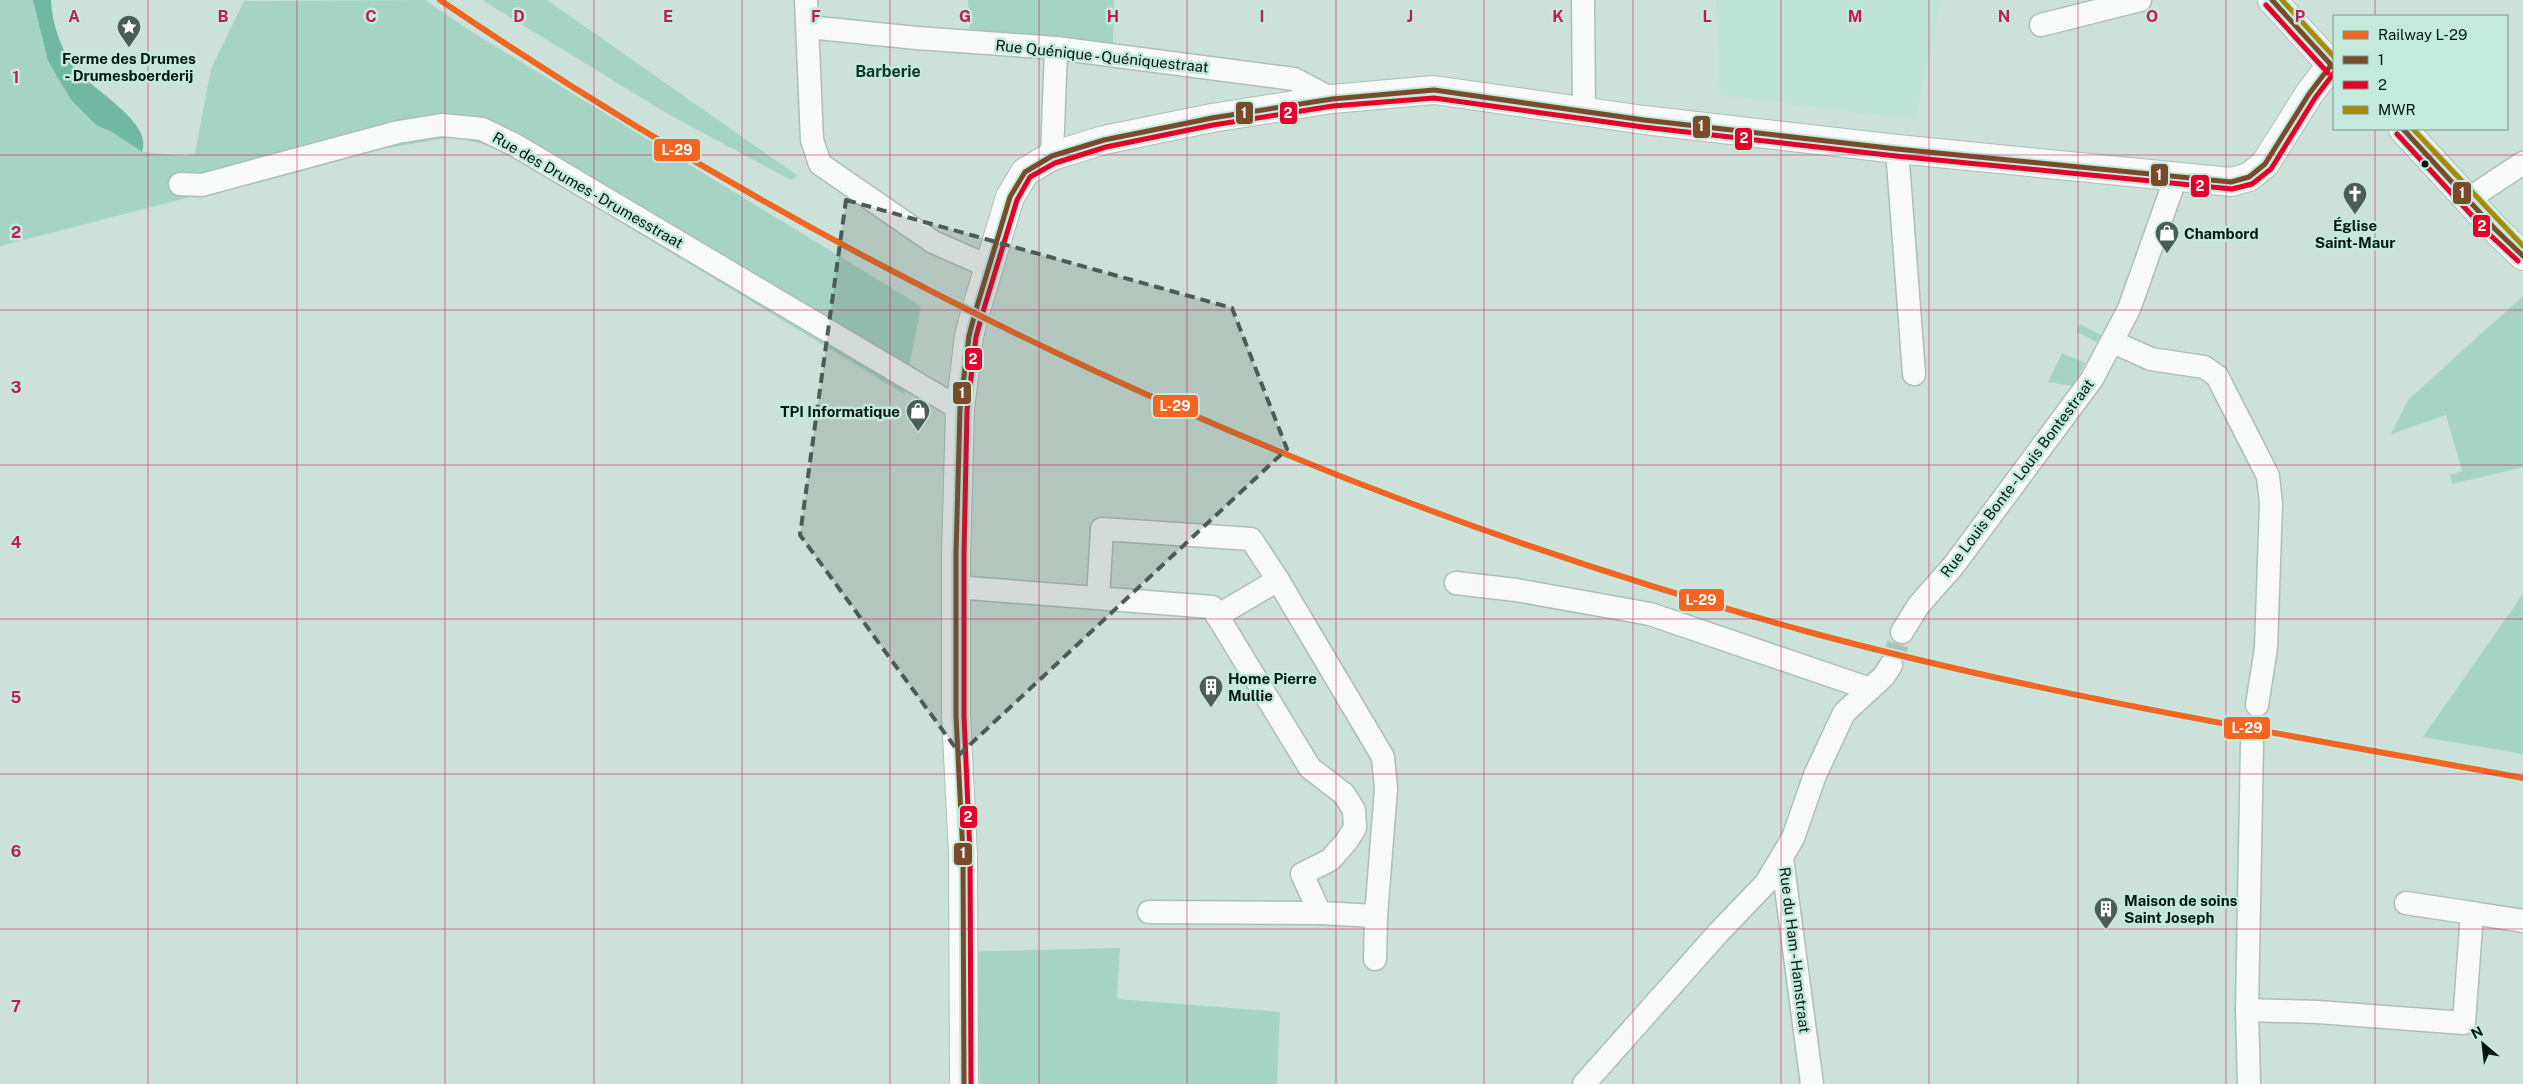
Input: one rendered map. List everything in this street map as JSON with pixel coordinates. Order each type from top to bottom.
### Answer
[{"type":"street","points":[[806,0],[812,140],[820,164],[933,242],[990,267]]},
{"type":"street","points":[[1583,0],[1584,112]]},
{"type":"street","points":[[2041,26],[2140,0]]},
{"type":"street","points":[[964,1084],[963,854],[956,716],[956,587],[960,409],[969,336],[1010,197],[1025,172],[1052,156],[1104,140],[1212,118],[1332,99],[1434,90],[1584,112],[1897,149],[2231,182],[2257,173],[2280,145],[2309,94],[2332,67],[2272,0]]},
{"type":"street","name":"Rue Quénique - Quéniquestraat","points":[[808,27],[917,38],[1056,48],[1294,79],[1332,99]]},
{"type":"street","points":[[1052,156],[1056,48]]},
{"type":"street","name":"Rue des Drumes - Drumesstraat","points":[[180,184],[202,185],[398,132],[442,125],[482,129],[515,145],[960,409]]},
{"type":"street","points":[[2404,130],[2468,200],[2523,256]]},
{"type":"street","points":[[1897,149],[1914,374]]},
{"type":"street","points":[[2468,200],[2523,163]]},
{"type":"street","name":"Rue Louis Bonte - Louis Bontestraat","points":[[1902,632],[1918,606],[1954,565],[2085,391],[2129,310],[2176,177]]},
{"type":"street","points":[[2113,342],[2151,359],[2204,367],[2218,376],[2268,476],[2271,504],[2266,648],[2256,705]]},
{"type":"street","points":[[1098,598],[1102,529],[1251,539],[1278,580],[1383,757],[1386,789],[1376,916],[1375,959]]},
{"type":"street","points":[[1217,616],[1278,580]]},
{"type":"street","points":[[1456,583],[1516,590],[1650,614],[1870,689],[1884,676],[1891,665]]},
{"type":"street","points":[[956,587],[1212,607],[1310,768],[1344,794],[1354,810],[1355,828],[1346,842],[1330,860],[1302,874],[1320,913]]},
{"type":"street","name":"Rue du Ham - Hamstraat","points":[[1812,1084],[1782,858],[1793,838],[1815,775],[1844,713],[1870,689]]},
{"type":"street","points":[[2249,1084],[2247,1010],[2252,744]]},
{"type":"street","points":[[1584,1084],[1719,932],[1766,883],[1782,858]]},
{"type":"street","points":[[2406,903],[2523,922]]},
{"type":"street","points":[[1150,912],[1320,913],[1376,916]]},
{"type":"street","points":[[2247,1010],[2318,1012],[2464,1023],[2472,913]]},
{"type":"highlighted area","points":[[846,200],[1232,308],[1287,449],[960,754],[800,535]]},
{"type":"shaded area","points":[[0,0],[33,0],[48,61],[71,100],[96,125],[112,132],[142,152],[185,156],[195,153],[211,69],[244,1],[425,0],[472,32],[921,306],[904,394],[499,148],[453,137],[364,152],[0,246]]},
{"type":"shaded area","points":[[33,0],[51,0],[57,34],[72,65],[130,117],[139,129],[143,140],[142,152],[112,132],[96,125],[71,100],[48,61]]},
{"type":"shaded area","points":[[482,0],[547,0],[798,176],[791,180],[668,114]]},
{"type":"shaded area","points":[[968,0],[1114,0],[1113,47],[970,35]]},
{"type":"shaded area","points":[[1716,0],[1941,0],[1915,120],[1720,95]]},
{"type":"shaded area","points":[[2523,296],[2523,467],[2452,484],[2450,475],[2462,471],[2446,415],[2391,434],[2408,400]]},
{"type":"shaded area","points":[[2080,324],[2101,335],[2097,342],[2076,332]]},
{"type":"shaded area","points":[[2062,353],[2085,363],[2073,386],[2048,382]]},
{"type":"shaded area","points":[[2523,594],[2523,754],[2423,737]]},
{"type":"shaded area","points":[[1120,948],[1117,999],[1280,1012],[1277,1084],[980,1084],[977,1009],[951,952]]},
{"type":"tunnel","points":[[1891,665],[1902,632]]},
{"type":"tunnel","points":[[2252,744],[2257,705]]},
{"type":"rail line","name":"L-29","points":[[440,0],[598,103],[761,199],[927,289],[1097,372],[1270,448],[1446,516],[1624,577],[1805,631],[1894,654],[1983,675],[2162,712],[2523,778]]},
{"type":"transit line","name":"1","points":[[2272,0],[2333,67]]},
{"type":"transit line","name":"MWR","points":[[2282,0],[2333,56]]},
{"type":"transit line","name":"2","points":[[2266,5],[2328,73]]},
{"type":"transit line","name":"1","points":[[964,1084],[963,854],[956,716],[956,554],[960,409],[969,336],[975,313],[1010,197],[1025,172],[1052,156],[1104,140],[1212,118],[1332,99],[1434,90],[1644,120],[1897,149],[2231,182],[2249,177],[2265,164],[2309,94],[2331,65]]},
{"type":"transit line","name":"2","points":[[971,1084],[970,854],[964,716],[964,554],[967,410],[976,337],[1017,200],[1030,177],[1055,163],[1106,147],[1213,125],[1333,106],[1434,98],[1643,127],[1896,156],[2232,189],[2252,184],[2271,169],[2315,98],[2333,74]]},
{"type":"transit line","name":"1","points":[[2404,130],[2495,229],[2523,256]]},
{"type":"transit line","name":"MWR","points":[[2414,130],[2523,246]]},
{"type":"transit line","name":"2","points":[[2397,134],[2489,234],[2518,261]]},
{"type":"place","name":"Ferme des Drumes - Drumesboerderij","points":[[129,48]]},
{"type":"place","name":"Église Saint-Maur","points":[[2355,215]]},
{"type":"place","name":"Chambord","points":[[2167,254]]},
{"type":"place","name":"TPI Informatique","points":[[918,432]]},
{"type":"place","name":"Home Pierre Mullie","points":[[1211,708]]},
{"type":"place","name":"Maison de soins Saint Joseph","points":[[2106,930]]},
{"type":"district","name":"Barberie","points":[[888,71]]}]
